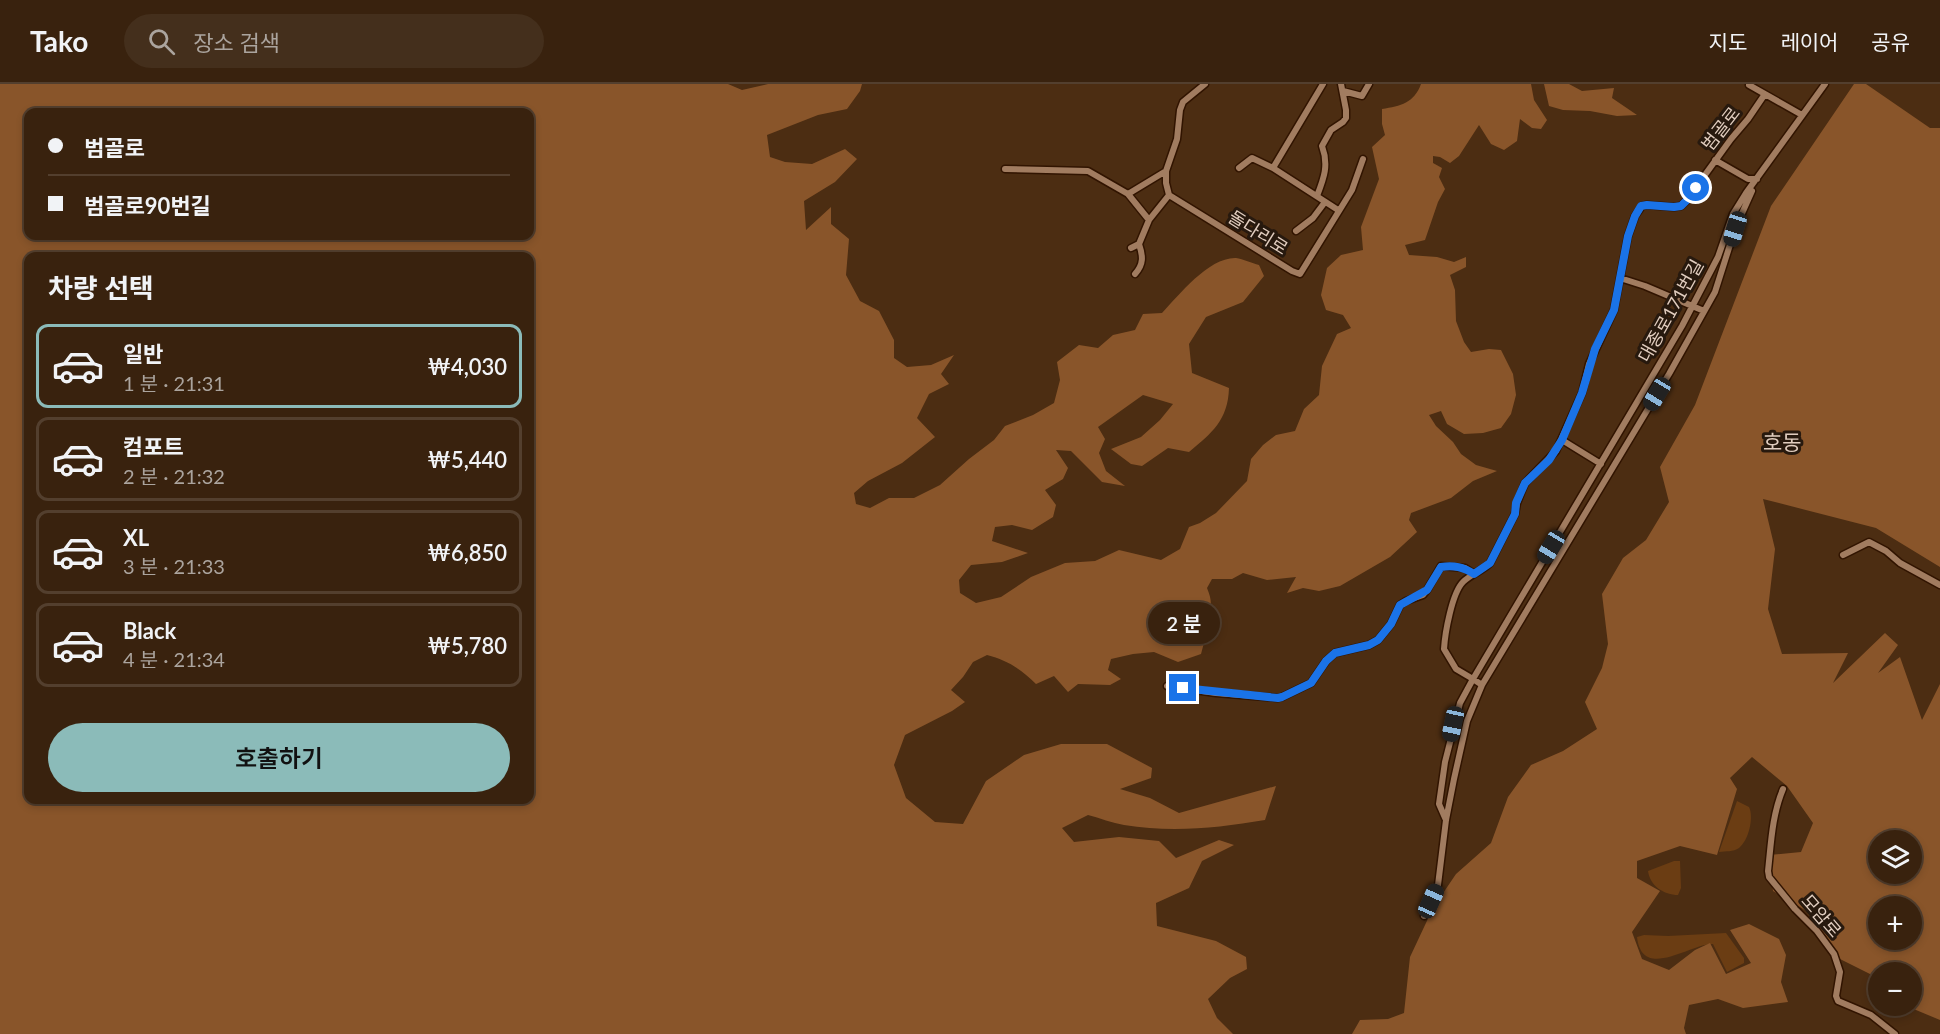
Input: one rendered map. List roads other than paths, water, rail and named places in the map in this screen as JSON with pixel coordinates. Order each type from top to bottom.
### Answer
[{"type":"street","points":[[1131,248],[1139,244],[1149,220],[1169,195],[1166,171],[1177,139],[1180,110],[1184,102],[1205,84]]},
{"type":"street","points":[[1273,168],[1323,84]]},
{"type":"street","points":[[1342,87],[1362,96],[1369,84]]},
{"type":"street","points":[[1749,84],[1802,115]]},
{"type":"street","name":"대종로171번길","points":[[1446,819],[1439,804],[1445,762],[1460,703],[1693,306],[1718,257],[1733,214],[1825,84]]},
{"type":"street","points":[[1317,196],[1326,168],[1322,146],[1331,130],[1346,118],[1342,87]]},
{"type":"street","name":"범골로","points":[[1473,679],[1456,669],[1444,649],[1454,595],[1465,580],[1490,563],[1515,514],[1516,503],[1525,483],[1549,460],[1562,440],[1582,393],[1595,349],[1611,318],[1628,236],[1638,210],[1641,206],[1647,205],[1681,206],[1765,94]]},
{"type":"street","points":[[1239,168],[1252,158],[1273,168],[1338,210]]},
{"type":"street","name":"돌다리로","points":[[1169,195],[1300,274],[1352,190],[1363,159]]},
{"type":"street","points":[[1424,916],[1438,885],[1446,819],[1467,721],[1482,685],[1669,374],[1715,292],[1735,229],[1757,179],[1748,178],[1715,160]]},
{"type":"street","points":[[1005,169],[1088,171],[1128,194],[1149,220]]},
{"type":"street","points":[[1128,194],[1166,171]]},
{"type":"street","name":"돌다리로","points":[[1296,231],[1313,218],[1325,202]]},
{"type":"street","points":[[1135,274],[1140,268],[1143,256],[1139,244]]},
{"type":"street","points":[[1620,278],[1646,286],[1704,311]]},
{"type":"street","points":[[1562,440],[1601,464]]},
{"type":"street","points":[[1843,555],[1869,542],[1886,551],[1900,563],[1940,585]]},
{"type":"street","points":[[1167,686],[1278,698],[1311,683],[1326,661],[1335,653],[1369,645],[1378,640],[1391,624],[1400,605],[1427,590],[1441,567],[1465,568],[1474,574]]},
{"type":"street","points":[[1473,679],[1482,685]]},
{"type":"street","name":"모암로","points":[[1783,789],[1778,801],[1774,824],[1769,877],[1795,909],[1817,931],[1834,954],[1840,972],[1836,996],[1838,1001],[1871,1015],[1895,1034]]},
{"type":"district","name":"호동","points":[[1782,443]]}]
